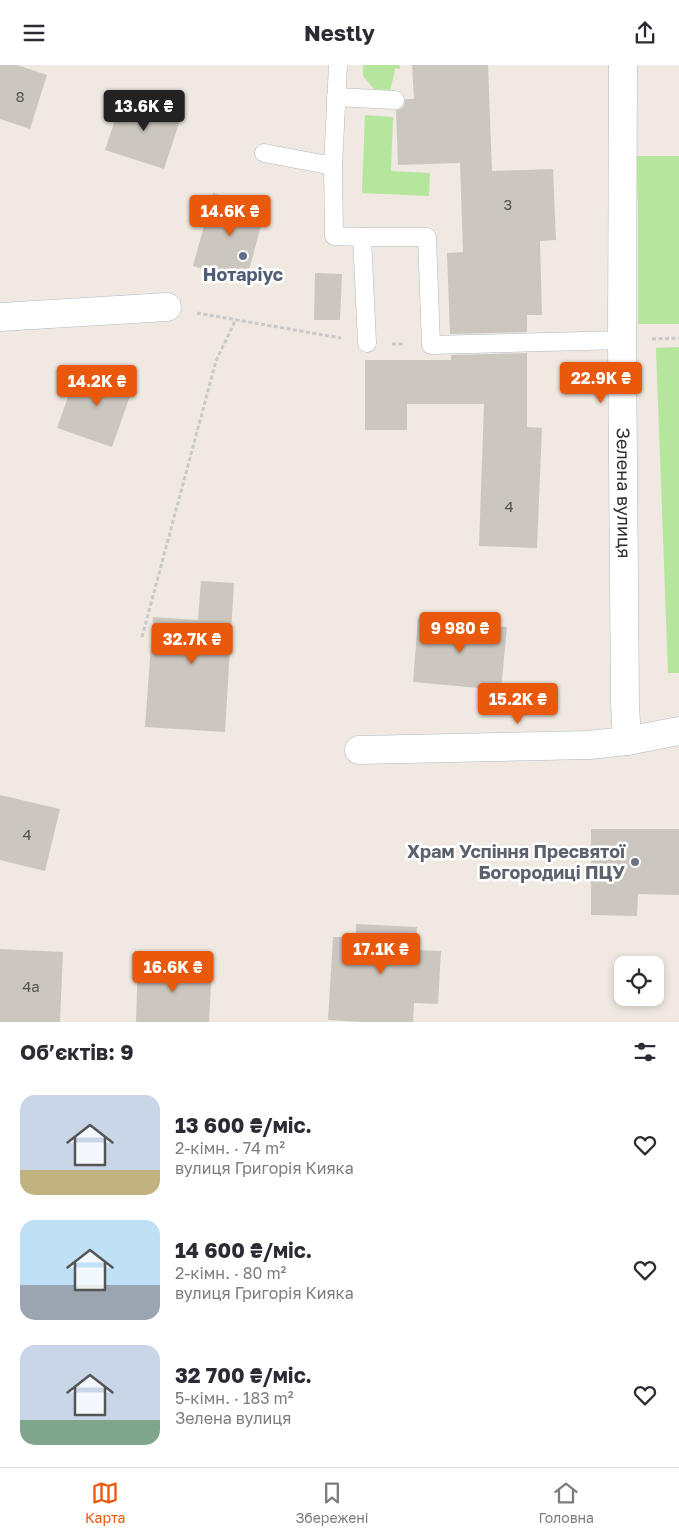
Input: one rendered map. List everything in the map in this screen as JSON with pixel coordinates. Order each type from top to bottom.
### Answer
[{"type":"street","name":"Зелена вулиця","points":[[623,65],[622,340],[625,704],[627,741]]},
{"type":"street","points":[[0,317],[166,307]]},
{"type":"street","points":[[360,750],[589,745],[627,741],[679,731]]},
{"type":"lane","points":[[338,65],[333,166],[334,236],[427,237],[431,345],[622,340]]},
{"type":"lane","points":[[336,97],[395,100]]},
{"type":"lane","points":[[264,153],[333,166]]},
{"type":"lane","points":[[362,237],[366,343]]},
{"type":"path","points":[[166,307],[366,343],[431,345]]},
{"type":"path","points":[[142,637],[216,361],[236,319]]},
{"type":"green space","points":[[363,65],[400,65],[400,69],[395,68],[390,90],[374,89],[363,76]]},
{"type":"green space","points":[[365,115],[393,117],[391,171],[430,173],[429,196],[362,193]]},
{"type":"green space","points":[[637,156],[679,156],[679,324],[638,324]]},
{"type":"green space","points":[[679,347],[679,673],[668,673],[656,348]]},
{"type":"building","points":[[0,65],[17,65],[47,75],[30,129],[0,119]]},
{"type":"building","points":[[412,65],[488,65],[492,171],[553,169],[556,240],[540,241],[542,315],[527,315],[527,332],[450,334],[447,253],[463,252],[460,163],[398,165],[396,110],[404,106],[405,99],[414,99]]},
{"type":"building","points":[[123,95],[182,114],[164,169],[105,150]]},
{"type":"building","points":[[213,193],[266,207],[246,281],[193,266]]},
{"type":"building","points":[[315,273],[342,274],[340,320],[314,320]]},
{"type":"building","points":[[527,353],[527,427],[542,428],[537,548],[479,546],[484,404],[407,404],[407,430],[365,430],[365,360],[451,360],[451,355]]},
{"type":"building","points":[[97,368],[135,382],[112,447],[57,428],[75,377],[91,383]]},
{"type":"building","points":[[201,581],[234,583],[225,732],[145,727],[153,617],[198,620]]},
{"type":"building","points":[[418,619],[507,627],[501,690],[413,682]]},
{"type":"building","points":[[0,795],[60,809],[45,871],[0,860]]},
{"type":"building","name":"Храм Успіння Пресвятої Богородиці ПЦУ","points":[[591,829],[679,829],[679,895],[638,894],[637,916],[591,915]]},
{"type":"building","points":[[356,924],[417,927],[415,950],[441,951],[438,1004],[414,1003],[413,1022],[328,1020],[333,937],[356,937]]},
{"type":"building","points":[[0,949],[63,952],[60,1022],[0,1022]]},
{"type":"building","points":[[138,962],[212,966],[209,1022],[136,1022]]},
{"type":"place","name":"Нотаріус","points":[[243,256]]},
{"type":"place","name":"Храм Успіння Пресвятої Богородиці ПЦУ","points":[[635,862]]}]
